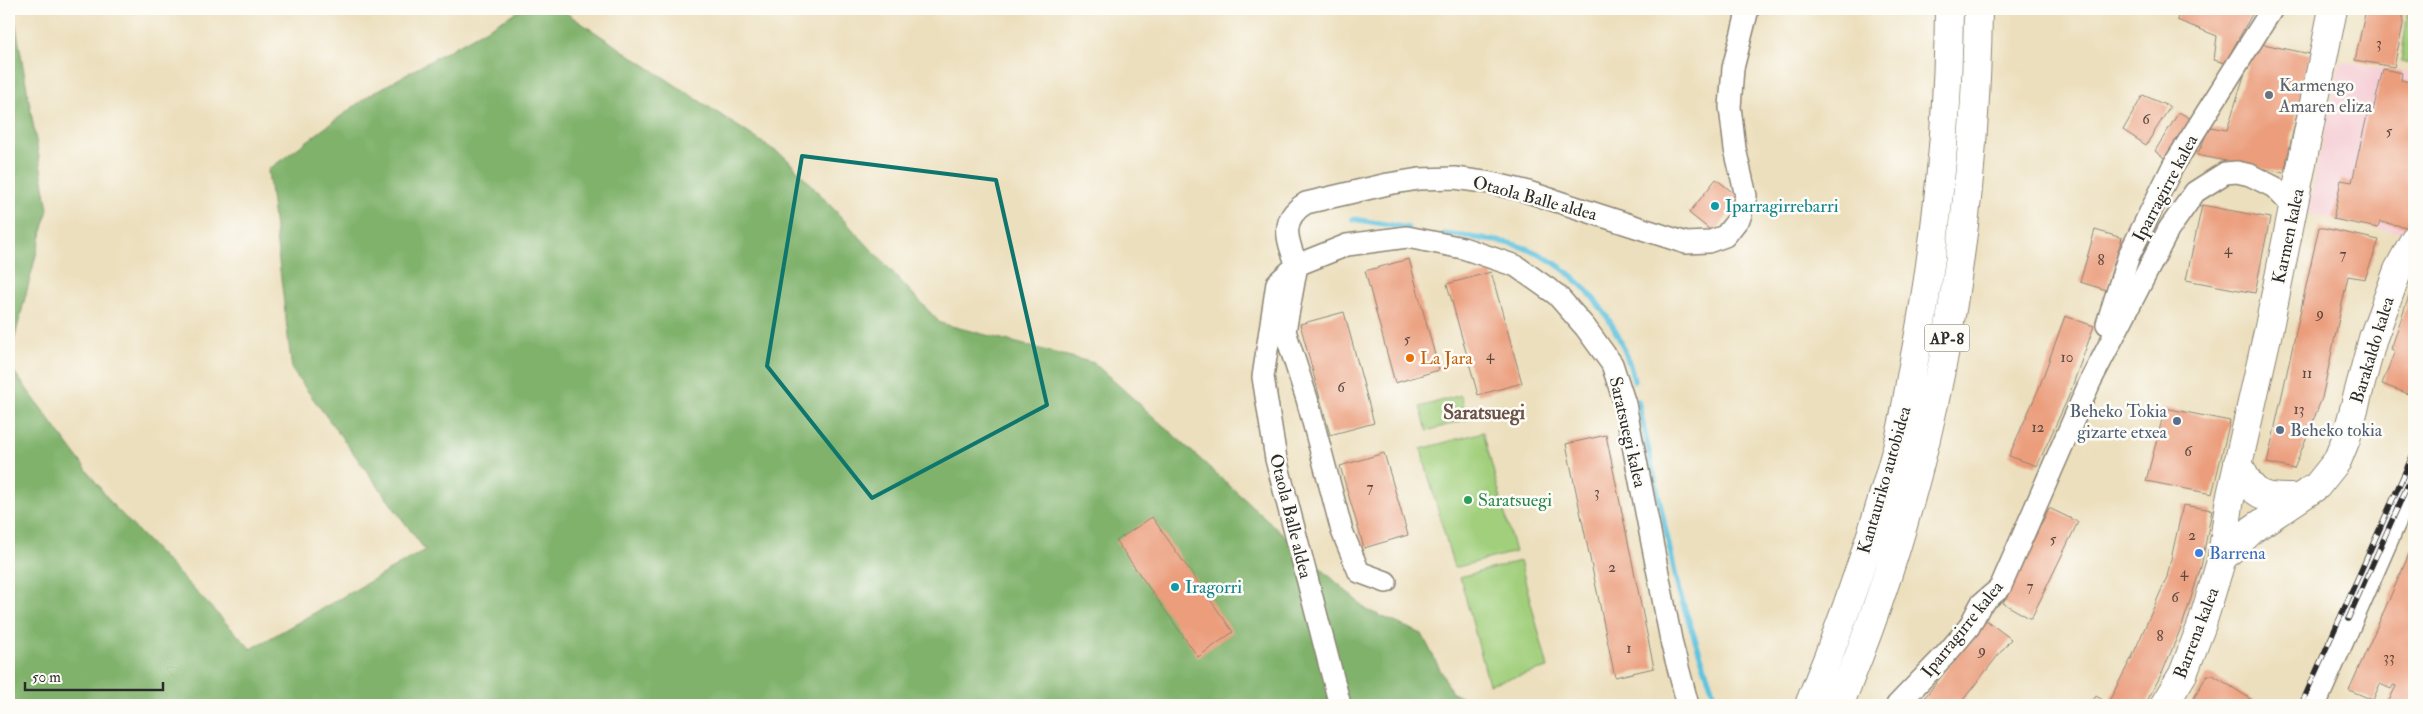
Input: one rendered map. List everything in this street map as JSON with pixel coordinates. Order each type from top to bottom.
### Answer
[{"type":"main road","name":"Kantauriko autobidea","points":[[1809,705],[1834,645],[1898,443],[1920,333],[1934,238],[1942,159],[1949,9]]},
{"type":"main road","name":"Kantauriko autobidea","points":[[1839,705],[1859,658],[1905,525],[1941,375],[1968,191],[1978,9]]},
{"type":"main road","name":"Karmen kalea","points":[[2222,558],[2229,504],[2294,208],[2333,9]]},
{"type":"main road","name":"Barakaldo kalea","points":[[2222,558],[2254,529],[2317,486],[2337,461],[2346,439],[2372,338],[2398,270],[2414,240]]},
{"type":"main road","points":[[2238,462],[2246,483],[2256,492],[2270,498],[2299,498]]},
{"type":"main road","name":"Barrena kalea","points":[[2164,705],[2186,666],[2201,627],[2222,558]]},
{"type":"street","name":"Otaola Balle aldea","points":[[1340,705],[1276,459],[1263,378],[1277,283],[1297,265],[1289,244],[1287,228],[1294,210],[1306,203],[1419,180],[1455,178],[1491,183],[1569,204],[1686,243],[1708,242],[1725,236],[1740,217],[1746,196],[1735,149],[1730,107],[1733,68],[1748,9]]},
{"type":"street","name":"Iparragirre kalea","points":[[2090,382],[2129,255],[2173,166],[2272,9]]},
{"type":"street","name":"Iparragirre kalea","points":[[1897,705],[1947,653],[1968,627],[1981,604],[2000,588],[2090,382],[2169,229],[2195,192],[2225,173],[2237,172],[2250,175],[2274,187],[2294,208]]},
{"type":"street","name":"Saratsuegi kalea","points":[[1297,265],[1347,245],[1407,237],[1463,248],[1516,266],[1557,295],[1586,327],[1612,364],[1625,404],[1672,644],[1688,704]]},
{"type":"street","points":[[1297,265],[1285,331],[1307,400],[1342,531],[1358,572],[1386,582]]},
{"type":"street","points":[[2315,705],[2414,479]]},
{"type":"highlighted area","points":[[802,156],[996,180],[1047,405],[872,498],[767,366]]},
{"type":"shaded area","points":[[2340,61],[2414,73],[2414,210],[2406,234],[2307,214]]},
{"type":"green space","points":[[9,9],[13,9],[48,209],[9,360]]},
{"type":"green space","points":[[522,9],[560,9],[786,158],[940,323],[1094,363],[1367,610],[1422,634],[1452,693],[1479,705],[9,705],[9,365],[112,504],[251,649],[425,550],[292,370],[268,170],[368,96]]},
{"type":"green space","points":[[2408,9],[2414,9],[2414,65],[2401,62]]},
{"type":"green space","name":"Saratsuegi","points":[[1461,395],[1468,419],[1427,431],[1420,407]]},
{"type":"green space","name":"Saratsuegi","points":[[1483,432],[1515,552],[1454,568],[1421,449]]},
{"type":"green space","name":"Saratsuegi","points":[[1520,561],[1548,668],[1489,684],[1460,577]]},
{"type":"building","points":[[2179,9],[2255,9],[2225,63],[2214,60],[2217,36],[2177,20]]},
{"type":"building","points":[[2366,9],[2403,9],[2403,25],[2394,67],[2355,60]]},
{"type":"building","name":"Karmengo Amaren eliza","points":[[2263,44],[2310,54],[2284,173],[2197,155],[2210,127],[2227,130],[2248,63]]},
{"type":"building","points":[[2383,69],[2402,73],[2401,80],[2414,83],[2414,210],[2407,227],[2380,222],[2378,228],[2333,219],[2341,180],[2352,182],[2368,111],[2373,111]]},
{"type":"building","points":[[2143,95],[2170,107],[2146,145],[2123,130]]},
{"type":"building","points":[[2179,112],[2191,119],[2167,160],[2155,151]]},
{"type":"building","name":"Iparragirrebarri","points":[[1716,179],[1741,199],[1714,233],[1689,213]]},
{"type":"building","points":[[2202,205],[2270,218],[2255,293],[2186,280]]},
{"type":"building","points":[[2319,227],[2379,240],[2365,279],[2348,276],[2322,398],[2294,469],[2267,463]]},
{"type":"building","points":[[2095,230],[2122,238],[2106,290],[2080,282]]},
{"type":"building","points":[[1409,259],[1439,370],[1395,383],[1365,271]]},
{"type":"building","points":[[1491,272],[1522,383],[1478,395],[1447,284]]},
{"type":"building","points":[[2413,284],[2414,396],[2382,384],[2395,351],[2391,349]]},
{"type":"building","points":[[1344,312],[1374,423],[1330,435],[1300,324]]},
{"type":"building","points":[[2065,316],[2094,326],[2068,398],[2037,466],[2009,456],[2039,388]]},
{"type":"building","points":[[2165,408],[2230,421],[2212,494],[2146,481]]},
{"type":"building","points":[[1606,435],[1654,668],[1615,677],[1566,444]]},
{"type":"building","points":[[1384,453],[1408,535],[1364,548],[1340,466]]},
{"type":"building","points":[[2183,505],[2212,510],[2201,567],[2183,623],[2163,671],[2145,705],[2090,705],[2096,696],[2108,703],[2132,657],[2167,577]]},
{"type":"building","points":[[2049,508],[2078,522],[2031,619],[2003,603]]},
{"type":"building","name":"Iragorri","points":[[1152,517],[1233,632],[1198,657],[1116,541]]},
{"type":"building","points":[[2414,543],[2414,705],[2387,705],[2396,686],[2393,685],[2391,689],[2380,684],[2373,700],[2349,690]]},
{"type":"building","points":[[1986,620],[2011,639],[1959,705],[1925,705],[1921,702]]},
{"type":"building","points":[[2207,675],[2213,675],[2260,705],[2190,705]]},
{"type":"waterway","name":"Saratsuegi","points":[[1353,219],[1408,228]]},
{"type":"waterway","name":"Saratsuegi","points":[[1444,234],[1512,244],[1535,252],[1555,264],[1591,296],[1606,316],[1628,359],[1634,381]]},
{"type":"waterway","name":"Saratsuegi","points":[[1638,401],[1679,592],[1712,689],[1721,705]]},
{"type":"railway","points":[[2301,705],[2414,452]]},
{"type":"railway","points":[[2348,619],[2414,471]]},
{"type":"place","name":"Karmengo Amaren eliza","points":[[2269,95]]},
{"type":"place","name":"Iparragirrebarri","points":[[1715,206]]},
{"type":"place","name":"La Jara","points":[[1410,358]]},
{"type":"place","name":"Beheko Tokia gizarte etxea","points":[[2177,421]]},
{"type":"place","name":"Beheko tokia","points":[[2280,430]]},
{"type":"place","name":"Saratsuegi","points":[[1468,500]]},
{"type":"place","name":"Barrena","points":[[2199,553]]},
{"type":"place","name":"Iragorri","points":[[1175,587]]},
{"type":"district","name":"Saratsuegi","points":[[1484,412]]}]
